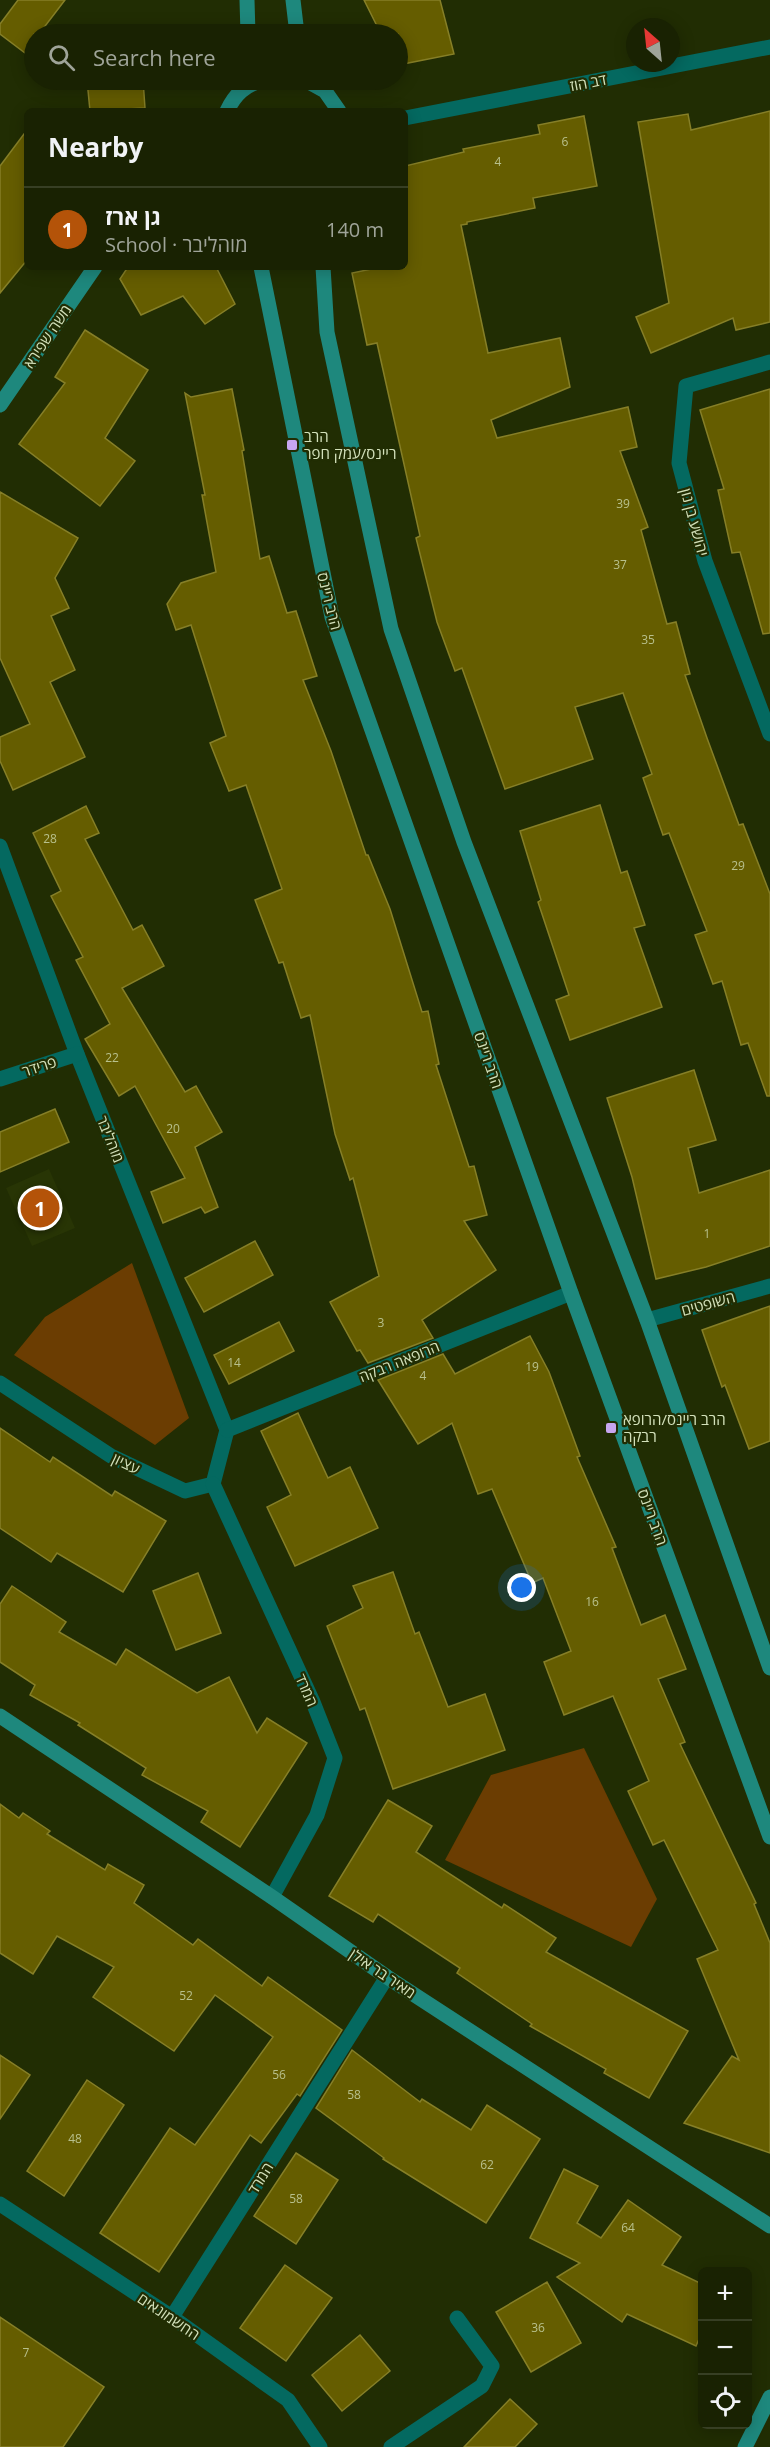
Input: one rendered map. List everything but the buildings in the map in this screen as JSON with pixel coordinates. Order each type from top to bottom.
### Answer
[{"type":"main road","points":[[293,0],[296,24]]},
{"type":"main road","points":[[246,1],[248,24]]},
{"type":"main road","points":[[228,108],[234,97],[243,90]]},
{"type":"main road","points":[[323,90],[337,108]]},
{"type":"main road","name":"משה שפירא","points":[[0,405],[93,270]]},
{"type":"main road","name":"הרב ריינס","points":[[262,270],[332,617],[571,1293],[770,1837]]},
{"type":"main road","points":[[323,270],[327,332],[391,629],[464,842],[647,1320],[770,1668]]},
{"type":"main road","name":"מאיר בר אילן","points":[[0,1716],[272,1897],[387,1977],[770,2226]]},
{"type":"main road","points":[[745,2447],[770,2397]]},
{"type":"street","name":"דב הוז","points":[[408,117],[770,47]]},
{"type":"street","name":"יהושע בן נון","points":[[770,362],[686,386],[679,463],[705,561],[770,734]]},
{"type":"street","name":"מוהליבר","points":[[0,846],[77,1054],[227,1430]]},
{"type":"street","name":"פרידר","points":[[0,1079],[77,1054]]},
{"type":"street","name":"השופטים","points":[[647,1320],[770,1286]]},
{"type":"street","name":"הרופאה רבקה","points":[[227,1430],[571,1293]]},
{"type":"street","name":"עציון","points":[[0,1383],[111,1456],[184,1491],[213,1484]]},
{"type":"street","points":[[213,1484],[227,1430]]},
{"type":"street","name":"המרד","points":[[213,1484],[313,1702],[335,1758],[317,1815],[272,1897]]},
{"type":"street","name":"המרד","points":[[172,2317],[387,1977]]},
{"type":"street","name":"החשמונאים","points":[[0,2204],[172,2317],[288,2400],[321,2447]]},
{"type":"street","points":[[391,2447],[482,2386],[492,2366],[457,2318]]},
{"type":"shaded area","points":[[49,1169],[75,1228],[32,1246],[6,1188]]},
{"type":"shaded area","points":[[132,1263],[189,1418],[155,1445],[14,1355],[45,1317]]},
{"type":"shaded area","points":[[584,1748],[657,1899],[631,1947],[445,1860],[491,1775]]},
{"type":"place","name":"הרב ריינס/עמק חפר","points":[[292,445]]},
{"type":"place","name":"גן ארז","points":[[40,1208]]},
{"type":"place","name":"הרב ריינס/הרופא רבקה","points":[[611,1428]]}]
